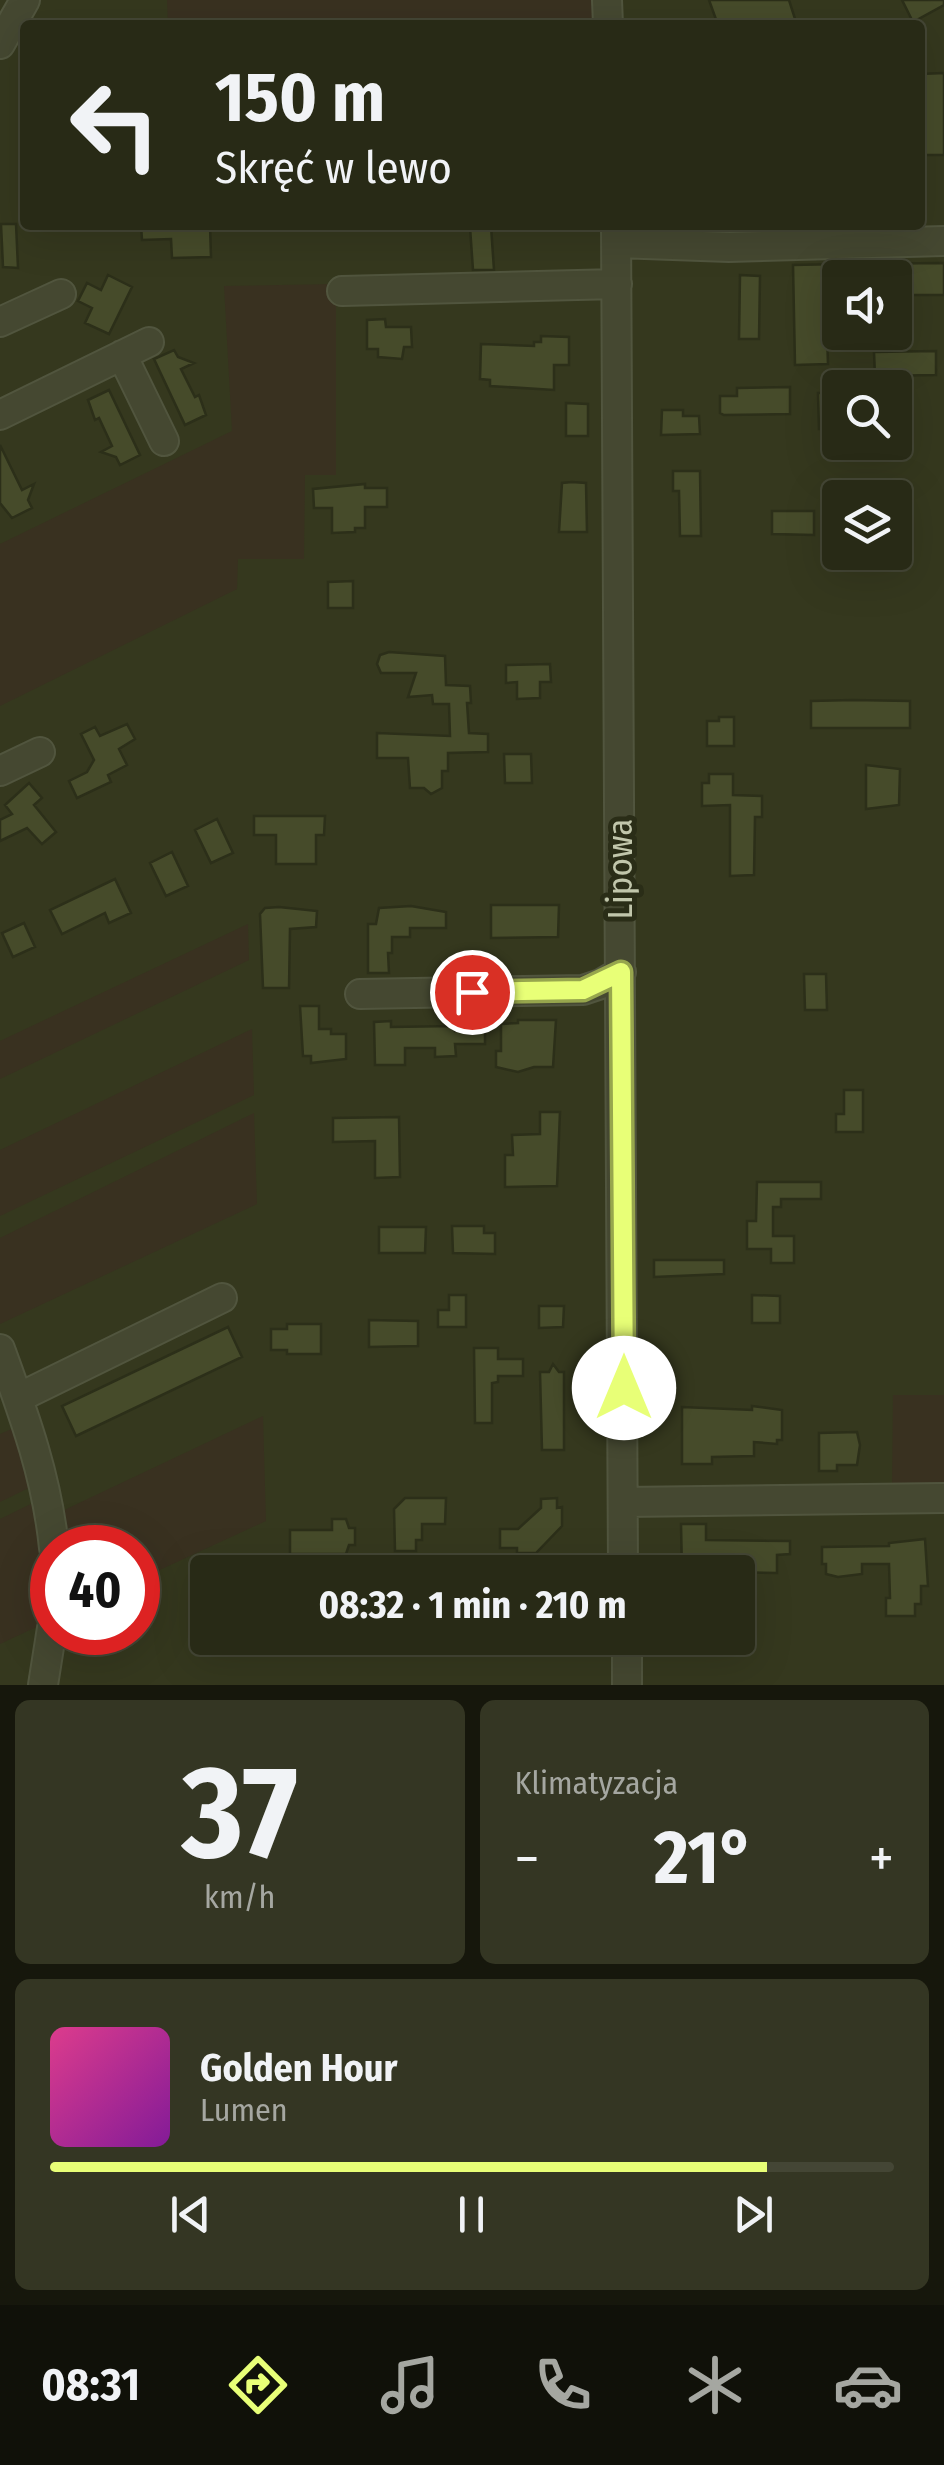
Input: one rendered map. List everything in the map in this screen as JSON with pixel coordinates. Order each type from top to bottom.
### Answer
[{"type":"street","points":[[0,44],[25,0]]},
{"type":"street","points":[[617,234],[729,246],[944,241]]},
{"type":"street","name":"Lipowa","points":[[617,234],[624,1555]]},
{"type":"street","points":[[342,291],[617,284]]},
{"type":"street","points":[[0,322],[61,294]]},
{"type":"street","points":[[0,415],[150,342]]},
{"type":"street","points":[[122,355],[164,441]]},
{"type":"street","points":[[0,771],[40,752]]},
{"type":"street","points":[[360,994],[583,990],[621,972]]},
{"type":"street","points":[[18,1398],[222,1298]]},
{"type":"street","points":[[0,1349],[44,1476],[51,1525]]},
{"type":"street","points":[[625,1502],[944,1498]]},
{"type":"street","points":[[42,1685],[47,1655]]},
{"type":"street","points":[[627,1655],[628,1685]]},
{"type":"shaded area","points":[[167,0],[595,0],[596,20],[168,20]]},
{"type":"shaded area","points":[[336,284],[336,475],[305,475],[304,559],[238,559],[237,589],[0,706],[0,544],[232,431],[224,286]]},
{"type":"shaded area","points":[[248,924],[249,960],[0,1079],[0,1041]]},
{"type":"shaded area","points":[[252,1029],[254,1095],[0,1216],[0,1150]]},
{"type":"shaded area","points":[[254,1113],[257,1204],[0,1324],[0,1238]]},
{"type":"shaded area","points":[[893,1395],[944,1395],[944,1489],[892,1489]]},
{"type":"shaded area","points":[[263,1416],[266,1521],[160,1570],[160,1525],[60,1525],[58,1513]]},
{"type":"shaded area","points":[[23,1424],[39,1483],[0,1502],[0,1434]]},
{"type":"shaded area","points":[[43,1498],[46,1525],[30,1525],[30,1630],[0,1644],[0,1519]]},
{"type":"building","points":[[709,0],[789,0],[795,20],[716,20]]},
{"type":"building","points":[[902,0],[944,0],[944,5],[912,20]]},
{"type":"building","points":[[944,73],[944,155],[925,155],[925,74]]},
{"type":"building","points":[[1,224],[16,224],[18,268],[3,267]]},
{"type":"building","points":[[141,230],[210,230],[211,257],[172,258],[171,239],[142,240]]},
{"type":"building","points":[[470,230],[491,230],[494,270],[473,270]]},
{"type":"building","points":[[912,263],[944,263],[944,295],[912,295]]},
{"type":"building","points":[[822,264],[822,350],[828,350],[828,364],[795,365],[793,265]]},
{"type":"building","points":[[108,275],[132,287],[109,334],[85,323],[92,308],[78,301],[87,283],[101,290]]},
{"type":"building","points":[[740,275],[760,276],[759,339],[739,339]]},
{"type":"building","points":[[385,319],[386,327],[411,327],[412,347],[404,347],[402,359],[378,357],[378,349],[367,349],[367,320]]},
{"type":"building","points":[[541,336],[569,337],[569,365],[554,365],[554,390],[490,386],[490,380],[480,379],[481,344],[534,346],[534,342],[541,342]]},
{"type":"building","points":[[174,350],[178,357],[194,363],[181,369],[195,397],[199,395],[206,415],[185,425],[154,359]]},
{"type":"building","points":[[936,351],[936,375],[912,375],[912,370],[875,370],[874,352]]},
{"type":"building","points":[[790,387],[790,414],[720,413],[720,396],[737,396],[737,388]]},
{"type":"building","points":[[109,390],[140,455],[120,465],[116,457],[101,452],[112,446],[99,418],[95,420],[88,400]]},
{"type":"building","points":[[818,393],[822,393],[822,429]]},
{"type":"building","points":[[566,403],[588,404],[588,436],[566,436]]},
{"type":"building","points":[[662,410],[683,410],[683,416],[699,416],[700,434],[661,435]]},
{"type":"building","points":[[0,445],[22,490],[34,484],[28,500],[32,508],[12,518],[0,503]]},
{"type":"building","points":[[673,471],[700,471],[701,536],[680,536],[679,491],[673,491]]},
{"type":"building","points":[[562,483],[586,483],[587,532],[559,532]]},
{"type":"building","points":[[365,484],[365,488],[387,488],[387,507],[365,507],[365,528],[332,533],[332,508],[314,508],[313,489]]},
{"type":"building","points":[[772,511],[814,511],[814,535],[772,534]]},
{"type":"building","points":[[353,581],[353,608],[328,608],[328,582]]},
{"type":"building","points":[[389,652],[445,656],[446,685],[470,686],[469,733],[488,734],[488,752],[448,753],[448,771],[442,771],[442,788],[431,794],[424,788],[410,788],[408,758],[377,758],[377,733],[450,736],[449,704],[433,704],[432,695],[408,697],[416,673],[381,673],[377,664],[380,655]]},
{"type":"building","points":[[550,664],[551,682],[540,682],[540,698],[517,699],[517,682],[506,683],[506,665]]},
{"type":"building","points":[[811,701],[910,701],[910,728],[811,728]]},
{"type":"building","points":[[719,717],[734,717],[734,746],[707,746],[707,721],[719,721]]},
{"type":"building","points":[[127,724],[135,739],[119,749],[127,765],[108,775],[111,782],[77,798],[69,781],[87,772],[94,760],[81,734],[95,727],[100,736]]},
{"type":"building","points":[[504,754],[531,754],[532,783],[505,783]]},
{"type":"building","points":[[866,765],[900,769],[899,805],[866,809]]},
{"type":"building","points":[[709,774],[733,774],[733,795],[762,796],[762,817],[755,817],[754,875],[730,876],[730,805],[702,806],[702,783],[709,783]]},
{"type":"building","points":[[29,783],[42,798],[34,805],[56,832],[42,844],[27,828],[0,841],[0,820],[12,814],[5,805]]},
{"type":"building","points":[[254,816],[325,816],[324,835],[316,835],[316,864],[276,864],[276,835],[254,835]]},
{"type":"building","points":[[217,819],[233,853],[211,863],[195,830]]},
{"type":"building","points":[[172,852],[188,886],[166,896],[150,863]]},
{"type":"building","points":[[115,879],[131,913],[109,923],[105,913],[62,934],[50,910]]},
{"type":"building","points":[[491,905],[559,905],[558,937],[491,938]]},
{"type":"building","points":[[411,906],[446,912],[446,928],[410,928],[410,937],[392,937],[389,973],[368,973],[368,924],[376,924],[379,908]]},
{"type":"building","points":[[265,908],[317,911],[316,927],[290,929],[289,988],[263,988],[260,914]]},
{"type":"building","points":[[24,923],[35,947],[13,957],[2,933]]},
{"type":"building","points":[[804,974],[826,974],[827,1010],[805,1010]]},
{"type":"building","points":[[300,1006],[319,1006],[319,1029],[346,1034],[346,1059],[311,1063],[311,1056],[303,1056]]},
{"type":"building","points":[[556,1020],[553,1067],[518,1072],[496,1067],[496,1051],[501,1051],[501,1024]]},
{"type":"building","points":[[391,1021],[391,1027],[455,1026],[455,1031],[485,1031],[485,1044],[455,1044],[456,1056],[435,1057],[435,1048],[405,1048],[405,1065],[375,1065],[374,1022]]},
{"type":"building","points":[[844,1090],[863,1090],[863,1132],[836,1132],[836,1114],[844,1114]]},
{"type":"building","points":[[540,1112],[560,1112],[557,1186],[505,1187],[505,1155],[513,1155],[512,1135],[540,1134]]},
{"type":"building","points":[[399,1117],[400,1177],[375,1178],[375,1141],[333,1142],[333,1118]]},
{"type":"building","points":[[757,1182],[821,1182],[821,1199],[781,1199],[781,1207],[773,1207],[773,1236],[794,1236],[794,1263],[771,1263],[771,1249],[747,1249],[747,1221],[756,1221]]},
{"type":"building","points":[[452,1226],[484,1226],[484,1233],[495,1233],[495,1254],[453,1253]]},
{"type":"building","points":[[379,1227],[426,1227],[425,1253],[379,1253]]},
{"type":"building","points":[[654,1260],[724,1260],[724,1274],[654,1277]]},
{"type":"building","points":[[449,1295],[466,1295],[466,1327],[438,1327],[438,1310],[449,1310]]},
{"type":"building","points":[[752,1295],[780,1296],[780,1323],[752,1323]]},
{"type":"building","points":[[539,1306],[564,1306],[563,1327],[539,1328]]},
{"type":"building","points":[[369,1320],[418,1321],[418,1346],[369,1347]]},
{"type":"building","points":[[287,1324],[321,1324],[321,1354],[271,1350],[271,1329],[287,1329]]},
{"type":"building","points":[[228,1327],[242,1357],[76,1436],[62,1406]]},
{"type":"building","points":[[474,1348],[498,1348],[498,1359],[523,1359],[523,1376],[498,1376],[498,1382],[492,1383],[492,1423],[475,1423]]},
{"type":"building","points":[[553,1364],[564,1372],[564,1450],[542,1450],[540,1372],[549,1372]]},
{"type":"building","points":[[752,1406],[782,1410],[782,1440],[777,1440],[777,1444],[754,1442],[754,1456],[712,1457],[712,1464],[682,1464],[682,1407],[752,1410]]},
{"type":"building","points":[[857,1432],[857,1465],[837,1465],[837,1471],[819,1471],[819,1433]]},
{"type":"building","points":[[405,1498],[446,1498],[445,1524],[422,1524],[422,1540],[416,1540],[416,1551],[395,1551],[394,1509]]},
{"type":"building","points":[[557,1498],[557,1508],[562,1507],[562,1526],[536,1553],[500,1548],[500,1529],[518,1529],[541,1508],[541,1499]]},
{"type":"building","points":[[332,1519],[346,1519],[349,1528],[355,1528],[355,1545],[349,1545],[346,1554],[290,1554],[290,1530],[332,1530]]},
{"type":"building","points":[[681,1524],[706,1524],[706,1540],[790,1541],[790,1554],[777,1555],[777,1573],[755,1573],[755,1555],[682,1555]]},
{"type":"building","points":[[925,1539],[928,1586],[921,1586],[921,1604],[915,1604],[915,1616],[886,1616],[889,1564],[862,1564],[862,1574],[838,1577],[826,1574],[826,1564],[822,1564],[822,1547],[889,1546]]},
{"type":"route","points":[[472,992],[583,990],[621,972],[624,1388]]}]
